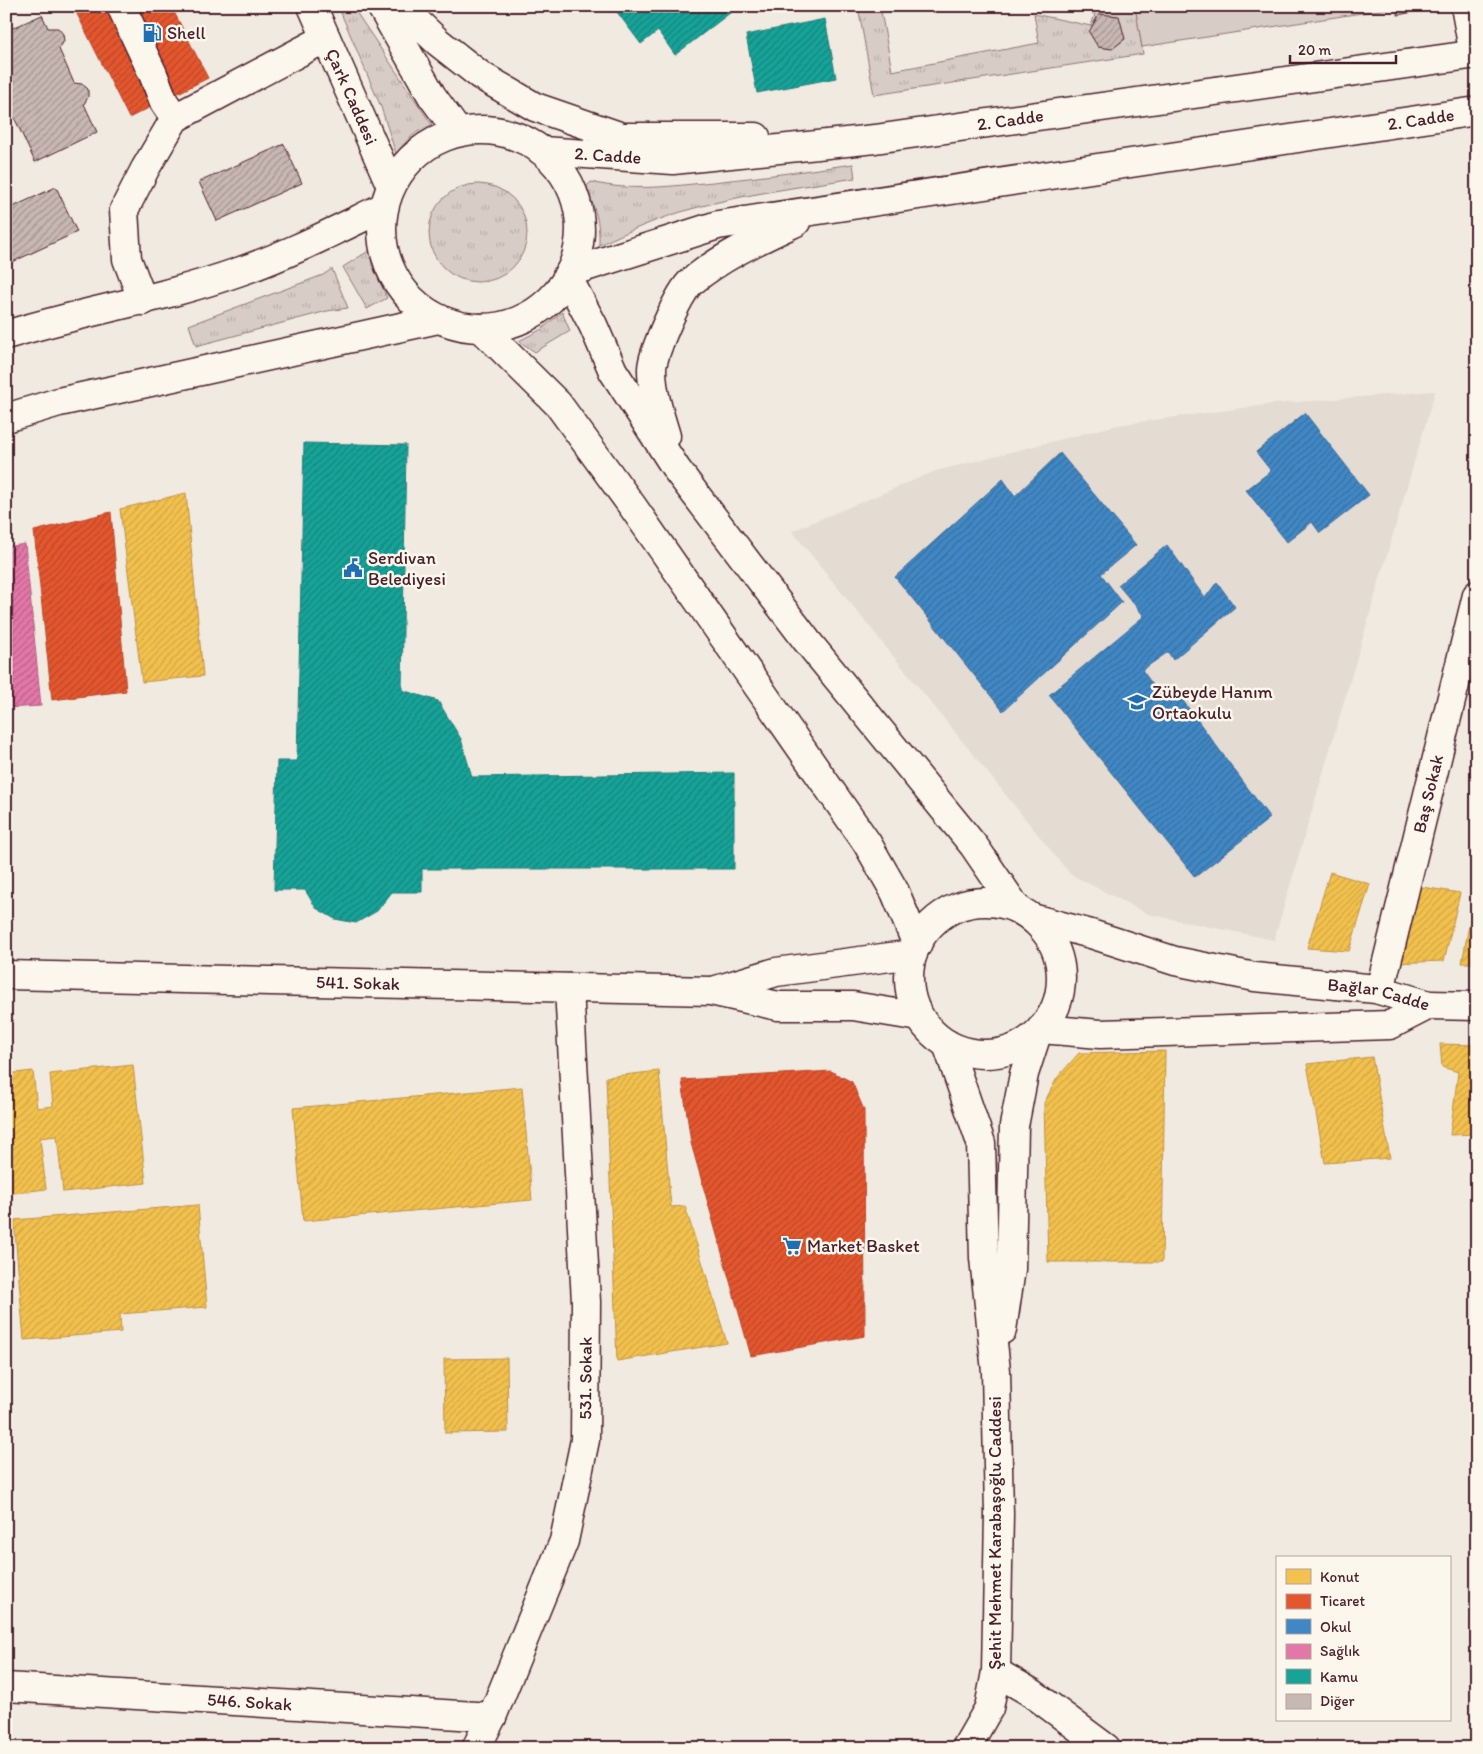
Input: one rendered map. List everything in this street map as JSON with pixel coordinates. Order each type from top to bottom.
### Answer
[{"type":"main road","points":[[122,6],[164,102],[175,118]]},
{"type":"main road","name":"Çark Caddesi","points":[[312,6],[387,197]]},
{"type":"main road","points":[[381,6],[432,96],[458,132]]},
{"type":"main road","points":[[400,6],[438,42],[480,75],[535,107],[622,137],[711,136],[875,139]]},
{"type":"main road","points":[[1465,6],[1475,55]]},
{"type":"main road","points":[[143,301],[127,259],[124,210],[145,169],[175,118],[326,38]]},
{"type":"main road","name":"2. Cadde","points":[[542,151],[673,160],[875,139],[1475,55]]},
{"type":"main road","name":"2. Cadde","points":[[569,274],[718,225],[1477,111]]},
{"type":"main road","points":[[480,129],[502,132],[523,139],[542,151],[558,166],[570,186],[577,207],[580,228],[578,250],[569,274],[558,291],[543,307],[524,318],[503,326],[481,328],[459,326],[438,319],[419,307],[404,291],[392,272],[384,252],[381,229],[387,197],[403,167],[419,151],[437,140],[458,132],[480,129]]},
{"type":"main road","points":[[6,335],[44,323],[143,301],[238,272],[320,238],[387,197]]},
{"type":"main road","points":[[677,470],[654,399],[652,366],[670,315],[689,284],[736,251],[820,210]]},
{"type":"main road","points":[[569,274],[613,371],[677,470],[807,642],[974,846],[1024,914],[1045,932],[1054,948],[1060,966],[1060,984],[1056,1002],[1048,1020],[1039,1031],[1016,1047],[993,1054],[969,1052],[946,1044],[931,1033],[920,1017],[911,996],[909,975],[915,949],[922,934],[937,918],[956,907],[977,902],[997,902],[1024,914]]},
{"type":"main road","points":[[6,418],[59,402],[438,319]]},
{"type":"main road","points":[[481,328],[558,404],[633,507],[867,843],[895,892],[915,949]]},
{"type":"main road","name":"Baş Sokak","points":[[1380,990],[1477,595]]},
{"type":"main road","name":"Bağlar Cadde","points":[[1024,914],[1175,961],[1255,977],[1376,989],[1429,1005]]},
{"type":"main road","points":[[711,991],[776,972],[915,949]]},
{"type":"main road","name":"541. Sokak","points":[[6,975],[711,991]]},
{"type":"main road","name":"531. Sokak","points":[[476,1748],[492,1717],[564,1541],[585,1440],[586,1302],[569,988]]},
{"type":"main road","points":[[711,991],[778,1006],[852,1006],[920,1017]]},
{"type":"main road","points":[[1429,1005],[1477,1006]]},
{"type":"main road","name":"Bağlar Cadde","points":[[1039,1031],[1100,1034],[1390,1025],[1429,1005]]},
{"type":"main road","name":"Şehit Mehmet Karabaşoğlu Caddesi","points":[[996,1371],[1011,1269],[1014,1126],[1024,1074],[1039,1031]]},
{"type":"main road","name":"Şehit Mehmet Karabaşoğlu Caddesi","points":[[946,1044],[981,1142],[984,1258],[996,1371],[999,1514],[996,1672],[989,1708],[966,1748]]},
{"type":"main road","points":[[996,1672],[1032,1693],[1106,1748]]},
{"type":"main road","name":"546. Sokak","points":[[6,1686],[492,1717]]},
{"type":"shaded area","name":"Zübeyde Hanım Ortaokulu","points":[[1435,391],[1274,940],[1148,914],[1070,874],[792,531],[936,471],[1118,425],[1273,404]]},
{"type":"green space","points":[[338,6],[352,6],[432,125],[411,136],[396,154],[381,107]]},
{"type":"green space","points":[[858,6],[880,6],[892,71],[1039,43],[1034,14],[1091,26],[1095,14],[1049,6],[1135,6],[1143,54],[874,95]]},
{"type":"green space","points":[[1135,6],[1394,6],[1394,8],[1142,47]]},
{"type":"green space","points":[[853,164],[855,178],[772,191],[711,204],[656,221],[599,245],[599,229],[596,215],[586,187],[591,182],[622,187],[682,185]]},
{"type":"green space","points":[[468,184],[488,184],[497,187],[513,198],[524,214],[527,223],[527,243],[524,252],[513,268],[497,279],[488,282],[468,282],[451,274],[437,260],[429,243],[429,223],[437,206],[451,192]]},
{"type":"green space","points":[[370,250],[372,264],[387,298],[367,309],[343,267]]},
{"type":"green space","points":[[332,269],[348,308],[327,311],[196,346],[189,325],[323,275]]},
{"type":"green space","points":[[562,312],[570,331],[535,352],[519,341],[542,329]]},
{"type":"building: Konut","points":[[186,493],[203,676],[142,682],[120,509]]},
{"type":"building: Konut","points":[[1330,872],[1370,884],[1349,951],[1307,948]]},
{"type":"building: Konut","points":[[1477,882],[1477,963],[1462,963]]},
{"type":"building: Konut","points":[[1416,886],[1460,893],[1444,961],[1393,963]]},
{"type":"building: Konut","points":[[1440,1044],[1477,1045],[1477,1134],[1450,1135],[1458,1072],[1442,1067]]},
{"type":"building: Konut","points":[[1165,1051],[1162,1262],[1048,1262],[1044,1103],[1057,1078],[1079,1053]]},
{"type":"building: Konut","points":[[1372,1057],[1390,1158],[1325,1163],[1307,1064]]},
{"type":"building: Konut","points":[[133,1065],[146,1183],[63,1192],[57,1136],[40,1138],[46,1189],[6,1194],[6,1074],[33,1071],[37,1108],[53,1106],[50,1074]]},
{"type":"building: Konut","points":[[659,1071],[671,1207],[685,1206],[727,1343],[617,1361],[606,1077]]},
{"type":"building: Konut","points":[[522,1087],[532,1200],[303,1221],[293,1108]]},
{"type":"building: Konut","points":[[198,1205],[207,1307],[120,1314],[121,1332],[24,1340],[14,1220]]},
{"type":"building: Konut","points":[[507,1358],[508,1432],[445,1433],[444,1359]]},
{"type":"building: Ticaret","points":[[73,6],[171,6],[208,78],[129,118]]},
{"type":"building: Ticaret","points":[[111,512],[126,691],[52,700],[34,531]]},
{"type":"building: Ticaret","name":"Market Basket","points":[[831,1071],[852,1082],[864,1110],[865,1336],[751,1356],[691,1143],[682,1080]]},
{"type":"building: Okul","points":[[1305,413],[1369,495],[1320,533],[1312,522],[1287,542],[1246,490],[1271,471],[1256,452]]},
{"type":"building: Okul","points":[[1060,453],[1136,545],[1101,574],[1122,602],[1003,711],[895,577],[1003,479],[1015,496]]},
{"type":"building: Okul","points":[[1167,545],[1205,598],[1217,582],[1235,607],[1173,660],[1168,652],[1142,670],[1166,703],[1178,694],[1270,818],[1195,877],[1049,695],[1144,616],[1118,585]]},
{"type":"building: Sağlık","points":[[25,544],[41,706],[6,708],[6,547]]},
{"type":"building: Kamu","points":[[616,6],[739,6],[675,55],[658,31],[641,44],[614,8]]},
{"type":"building: Kamu","points":[[825,19],[836,78],[757,93],[746,35]]},
{"type":"building: Kamu","name":"Serdivan Belediyesi","points":[[304,443],[406,445],[402,690],[438,701],[461,739],[472,777],[734,773],[734,869],[422,869],[422,892],[392,892],[377,911],[356,923],[335,919],[316,908],[305,890],[274,890],[277,761],[297,761]]},
{"type":"building: Diğer","points":[[1396,6],[1422,6],[1423,10],[1398,15]]},
{"type":"building: Diğer","points":[[1099,14],[1119,16],[1125,39],[1112,49],[1098,47],[1089,32]]},
{"type":"building: Diğer","points":[[42,15],[48,28],[58,28],[63,34],[64,41],[59,49],[74,83],[82,84],[88,89],[88,97],[84,104],[97,132],[35,162],[6,100],[6,31]]},
{"type":"building: Diğer","points":[[284,144],[302,183],[217,221],[199,182]]},
{"type":"building: Diğer","points":[[56,187],[77,232],[6,265],[6,210]]},
{"type":"building: Diğer","points":[[6,190],[13,204],[6,207]]},
{"type":"place","name":"Shell","points":[[152,33]]},
{"type":"place","name":"Serdivan Belediyesi","points":[[353,568]]},
{"type":"place","name":"Zübeyde Hanım Ortaokulu","points":[[1137,702]]},
{"type":"place","name":"Market Basket","points":[[792,1246]]}]
